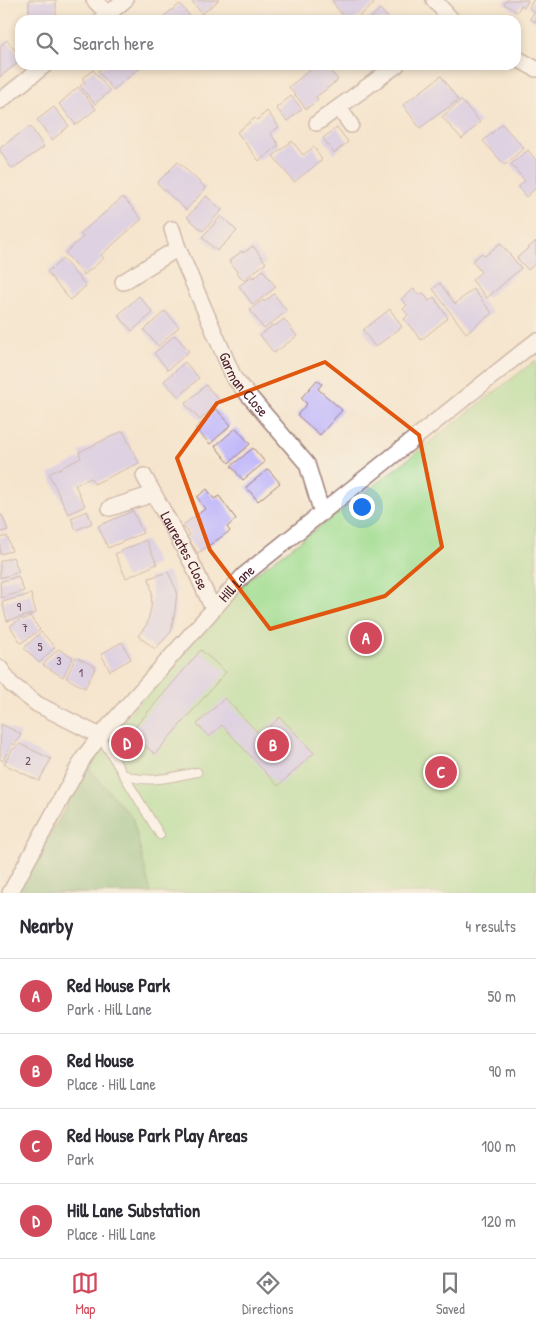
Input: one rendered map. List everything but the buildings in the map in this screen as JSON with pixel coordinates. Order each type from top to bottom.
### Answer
[{"type":"street","points":[[94,0],[103,15]]},
{"type":"street","points":[[106,15],[125,0]]},
{"type":"street","points":[[434,0],[448,15]]},
{"type":"street","points":[[521,61],[536,69]]},
{"type":"street","points":[[0,101],[39,70]]},
{"type":"street","points":[[317,123],[391,70]]},
{"type":"street","points":[[339,108],[351,125]]},
{"type":"street","name":"Garman Close","points":[[172,229],[178,248],[234,378],[307,464],[322,513]]},
{"type":"street","points":[[123,282],[178,248]]},
{"type":"street","name":"Hill Lane","points":[[10,893],[84,757],[100,736],[244,575],[536,341]]},
{"type":"street","name":"Laureates Close","points":[[144,476],[193,566],[213,609]]},
{"type":"street","name":"Laureates Close","points":[[110,508],[153,494]]},
{"type":"street","points":[[0,668],[11,684],[37,704],[100,736]]},
{"type":"lane","points":[[100,736],[160,835]]},
{"type":"lane","points":[[123,774],[132,778],[156,780],[197,772]]},
{"type":"highlighted area","points":[[325,362],[419,435],[442,547],[385,596],[270,629],[210,550],[177,458],[217,403]]},
{"type":"green space","points":[[536,360],[536,893],[18,893],[97,751],[247,580],[341,511]]},
{"type":"green space","points":[[88,767],[133,819],[151,893],[18,893]]},
{"type":"place","name":"Red House Park","points":[[366,638]]},
{"type":"place","name":"Hill Lane Substation","points":[[127,743]]},
{"type":"place","name":"Red House","points":[[273,745]]},
{"type":"place","name":"Red House Park Play Areas","points":[[441,772]]}]
